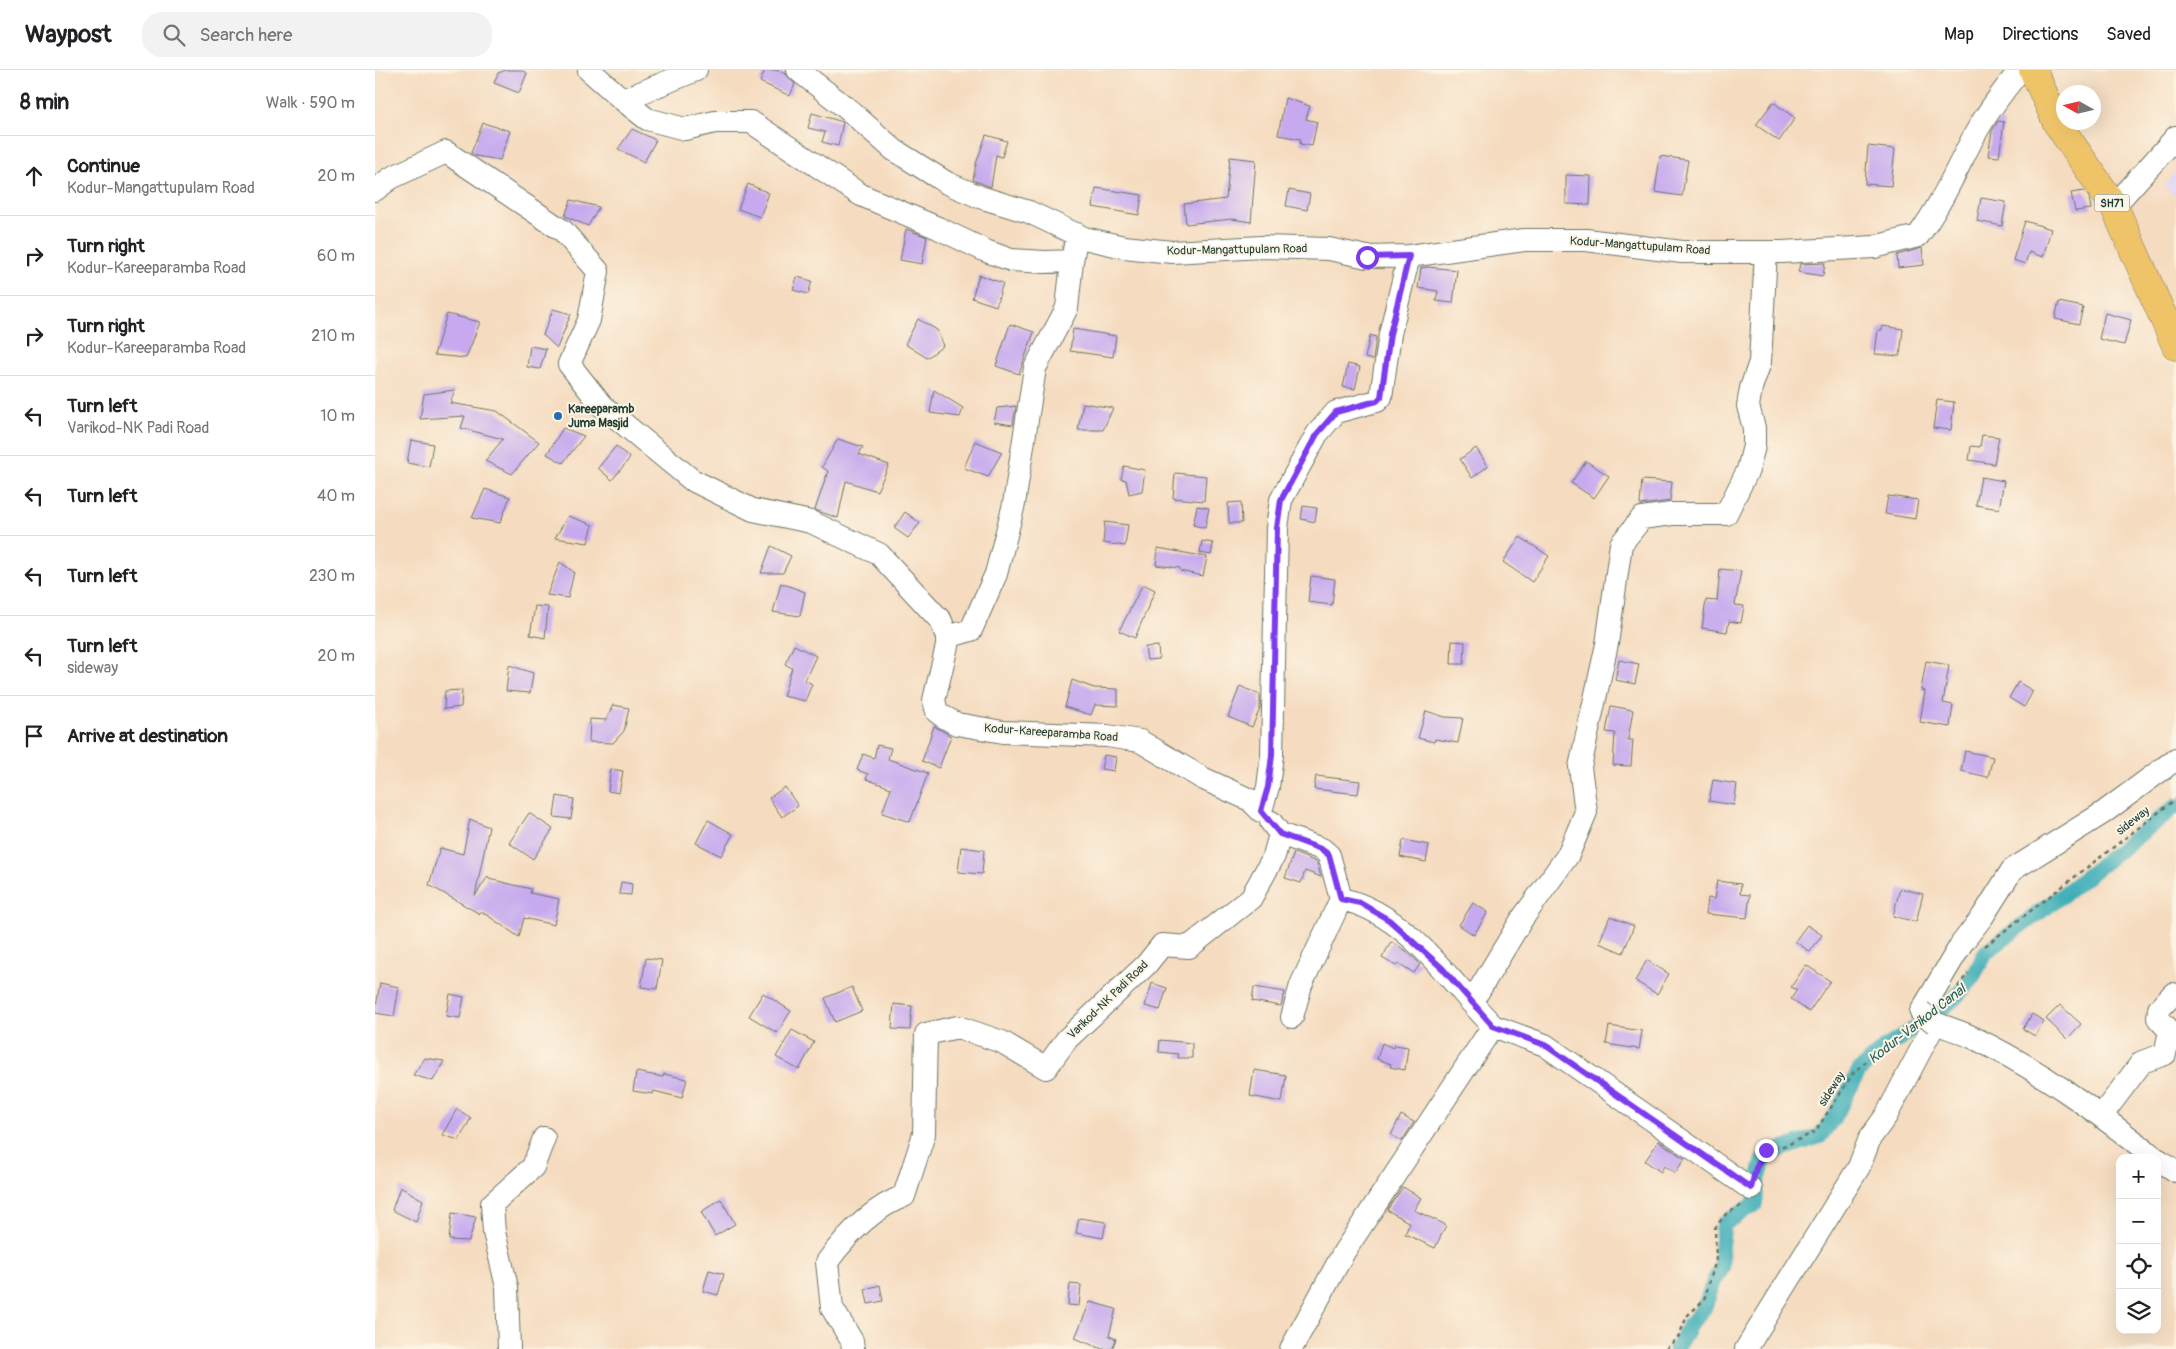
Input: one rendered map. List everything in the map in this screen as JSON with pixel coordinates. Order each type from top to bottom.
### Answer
[{"type":"main road","name":"SH71","points":[[2033,70],[2057,123],[2114,206],[2176,346]]},
{"type":"street","points":[[589,70],[647,119],[685,129],[715,122],[751,122],[861,195],[986,251],[1011,260],[1072,261]]},
{"type":"street","points":[[623,100],[696,70]]},
{"type":"street","name":"Kodur-Mangattupulam Road","points":[[798,70],[850,111],[893,150],[947,183],[980,197],[1029,212],[1084,238],[1172,252],[1262,247],[1329,249],[1367,257],[1409,256],[1524,240],[1586,240],[1682,252],[1765,252],[1874,247],[1918,236],[1932,217],[1975,134],[2001,93],[2020,70]]},
{"type":"street","points":[[2114,206],[2176,137]]},
{"type":"street","points":[[375,190],[391,178],[446,152],[563,231],[598,271],[589,320],[569,364]]},
{"type":"street","points":[[569,364],[602,406],[692,480],[753,510],[811,522],[879,554],[941,621],[947,637],[971,630],[996,574],[1014,504],[1035,368],[1067,308],[1077,234]]},
{"type":"street","points":[[1471,1001],[1522,920],[1568,855],[1586,812],[1579,767],[1607,644],[1621,544],[1642,518],[1672,514],[1726,514],[1747,470],[1754,446],[1754,428],[1749,406],[1751,388],[1760,362],[1765,252]]},
{"type":"street","points":[[1292,1017],[1301,986],[1341,899],[1329,855],[1321,849],[1280,834],[1261,811],[1268,787],[1272,755],[1277,528],[1281,500],[1317,434],[1336,412],[1377,401],[1381,397],[1390,334],[1409,256]]},
{"type":"street","points":[[569,364],[576,374],[579,402]]},
{"type":"street","name":"Kodur-Kareeparamba Road","points":[[947,637],[934,700],[937,712],[944,717],[957,724],[1003,732],[1107,736],[1140,741],[1202,778],[1250,800],[1261,811]]},
{"type":"street","points":[[1746,1349],[1859,1167],[1870,1138],[1886,1116],[1963,943],[1983,916],[2012,870],[2097,818],[2176,759]]},
{"type":"street","name":"Varikod-NK Padi Road","points":[[853,1349],[851,1341],[831,1308],[827,1262],[844,1239],[888,1202],[904,1196],[924,1134],[927,1034],[958,1026],[1002,1042],[1046,1068],[1067,1039],[1146,965],[1162,944],[1189,947],[1251,898],[1274,856],[1280,834]]},
{"type":"street","points":[[1341,899],[1360,903],[1389,920],[1442,968],[1493,1026],[1545,1045],[1751,1188]]},
{"type":"street","points":[[2102,1116],[2142,1062],[2165,1054],[2170,1031],[2158,1018],[2159,1009],[2173,994]]},
{"type":"street","points":[[1928,1022],[1972,1036],[1999,1050],[2102,1116],[2150,1154]]},
{"type":"street","points":[[1291,1349],[1344,1252],[1493,1026]]},
{"type":"street","points":[[509,1349],[507,1287],[494,1232],[492,1204],[533,1167],[544,1138]]},
{"type":"street","points":[[2161,1162],[2176,1171]]},
{"type":"path","name":"sideway","points":[[1983,947],[2176,799]]},
{"type":"path","points":[[1956,988],[1963,983],[1971,966]]},
{"type":"path","name":"sideway","points":[[1666,1349],[1679,1336],[1687,1316],[1704,1300],[1716,1260],[1715,1228],[1726,1214],[1746,1203],[1756,1168],[1766,1150],[1787,1145],[1815,1132],[1855,1072],[1884,1046],[1928,1022]]},
{"type":"shaded area","points":[[2176,172],[2176,197],[2164,186]]},
{"type":"building","points":[[506,70],[520,70],[527,73],[519,93],[494,83],[498,73]]},
{"type":"building","points":[[765,70],[776,70],[786,74],[795,84],[790,96],[760,82]]},
{"type":"building","points":[[1285,98],[1310,106],[1306,119],[1317,122],[1312,146],[1300,144],[1301,139],[1278,135]]},
{"type":"building","points":[[1773,102],[1795,118],[1779,141],[1756,125]]},
{"type":"building","points":[[812,113],[843,122],[838,146],[822,142],[825,132],[808,128]]},
{"type":"building","points":[[1998,121],[2004,122],[1999,157],[1988,156],[1992,131]]},
{"type":"building","points":[[483,123],[510,131],[500,160],[476,156],[471,153]]},
{"type":"building","points":[[632,129],[656,140],[644,162],[618,149]]},
{"type":"building","points":[[986,135],[1007,141],[1002,157],[996,155],[991,187],[973,180],[976,164]]},
{"type":"building","points":[[1868,146],[1895,149],[1891,186],[1865,184]]},
{"type":"building","points":[[1660,156],[1688,160],[1682,196],[1655,192]]},
{"type":"building","points":[[1230,157],[1256,160],[1251,222],[1232,219],[1186,224],[1184,204],[1226,199]]},
{"type":"building","points":[[1566,175],[1591,176],[1590,205],[1566,204]]},
{"type":"building","points":[[748,184],[769,193],[760,217],[738,209]]},
{"type":"building","points":[[1096,188],[1142,195],[1139,215],[1093,207]]},
{"type":"building","points":[[1289,190],[1310,194],[1307,210],[1286,206]]},
{"type":"building","points":[[2084,191],[2089,197],[2091,209],[2075,211],[2071,193]]},
{"type":"building","points":[[1981,198],[2006,202],[2002,226],[1977,221]]},
{"type":"building","points":[[571,200],[599,207],[588,226],[565,216]]},
{"type":"building","points":[[2025,221],[2051,229],[2043,257],[2029,252],[2025,264],[2013,260]]},
{"type":"building","points":[[906,229],[927,237],[922,264],[900,260]]},
{"type":"building","points":[[1922,248],[1924,265],[1898,268],[1897,255]]},
{"type":"building","points":[[1825,263],[1823,276],[1798,272],[1800,264]]},
{"type":"building","points":[[1421,268],[1457,270],[1453,303],[1436,301],[1438,291],[1418,288]]},
{"type":"building","points":[[979,275],[1003,283],[996,306],[972,298]]},
{"type":"building","points":[[797,277],[812,281],[808,294],[793,290]]},
{"type":"building","points":[[2059,302],[2083,307],[2079,324],[2055,319]]},
{"type":"building","points":[[553,309],[571,314],[557,348],[543,335]]},
{"type":"building","points":[[2105,313],[2131,320],[2124,345],[2099,339]]},
{"type":"building","points":[[447,314],[480,322],[466,358],[434,355]]},
{"type":"building","points":[[918,319],[937,330],[943,346],[927,358],[905,344]]},
{"type":"building","points":[[1010,324],[1034,332],[1019,374],[996,366]]},
{"type":"building","points":[[1882,326],[1903,329],[1900,356],[1875,354],[1878,330],[1882,330]]},
{"type":"building","points":[[1073,329],[1116,336],[1113,357],[1070,351]]},
{"type":"building","points":[[1370,335],[1376,337],[1373,360],[1365,358]]},
{"type":"building","points":[[530,346],[546,349],[540,369],[527,367]]},
{"type":"building","points":[[1348,364],[1360,367],[1355,389],[1343,387]]},
{"type":"building","points":[[455,390],[450,403],[497,411],[539,442],[512,474],[485,461],[503,439],[461,428],[465,416],[420,419],[424,394]]},
{"type":"building","points":[[934,390],[963,408],[960,417],[930,413]]},
{"type":"building","points":[[1937,400],[1954,402],[1951,430],[1933,428]]},
{"type":"building","points":[[1083,403],[1113,408],[1103,430],[1078,430]]},
{"type":"building","points":[[1016,406],[1013,425],[994,422],[997,408]]},
{"type":"building","points":[[563,428],[584,436],[563,463],[547,454]]},
{"type":"building","points":[[1982,435],[1999,437],[1994,464],[1969,460],[1971,446],[1980,447]]},
{"type":"building","points":[[838,439],[863,447],[859,454],[889,465],[877,491],[846,481],[838,518],[815,510],[828,471],[822,467]]},
{"type":"building","points":[[411,440],[433,444],[429,467],[407,463]]},
{"type":"building","points":[[975,441],[1002,452],[988,477],[964,468]]},
{"type":"building","points":[[616,446],[630,458],[612,480],[598,468]]},
{"type":"building","points":[[1476,448],[1488,466],[1472,478],[1460,459]]},
{"type":"building","points":[[1586,461],[1609,476],[1594,498],[1571,483]]},
{"type":"building","points":[[1124,466],[1145,470],[1142,491],[1129,494],[1126,480],[1121,479]]},
{"type":"building","points":[[1175,473],[1206,476],[1204,501],[1173,498]]},
{"type":"building","points":[[1981,477],[2004,481],[1999,509],[1976,505]]},
{"type":"building","points":[[1642,480],[1672,482],[1670,501],[1640,505]]},
{"type":"building","points":[[485,489],[510,497],[500,523],[472,518]]},
{"type":"building","points":[[1888,496],[1918,500],[1915,519],[1885,514]]},
{"type":"building","points":[[1241,502],[1242,523],[1229,523],[1228,503]]},
{"type":"building","points":[[1197,506],[1209,508],[1205,528],[1193,525]]},
{"type":"building","points":[[1303,506],[1317,508],[1315,522],[1301,519]]},
{"type":"building","points":[[905,512],[920,523],[908,538],[894,528]]},
{"type":"building","points":[[568,516],[593,525],[588,543],[555,538]]},
{"type":"building","points":[[1105,522],[1128,525],[1125,546],[1103,543]]},
{"type":"building","points":[[1520,537],[1549,556],[1532,582],[1503,562]]},
{"type":"building","points":[[1202,541],[1213,543],[1211,555],[1200,553]]},
{"type":"building","points":[[771,546],[791,556],[783,573],[761,573]]},
{"type":"building","points":[[1158,548],[1207,557],[1203,576],[1180,571],[1180,568],[1156,565]]},
{"type":"building","points":[[560,562],[574,572],[568,598],[547,595]]},
{"type":"building","points":[[1720,569],[1741,571],[1735,605],[1744,606],[1741,623],[1729,621],[1727,632],[1702,628],[1706,600],[1717,601]]},
{"type":"building","points":[[1311,576],[1335,579],[1332,605],[1308,602]]},
{"type":"building","points":[[781,583],[805,592],[800,616],[773,612]]},
{"type":"building","points":[[1143,584],[1155,590],[1135,638],[1119,631]]},
{"type":"building","points":[[535,606],[548,607],[545,638],[530,635]]},
{"type":"building","points":[[1452,641],[1465,642],[1464,664],[1451,664]]},
{"type":"building","points":[[794,645],[816,656],[805,680],[812,684],[805,701],[783,696],[792,668],[785,664]]},
{"type":"building","points":[[1158,646],[1159,659],[1147,660],[1145,647]]},
{"type":"building","points":[[1619,660],[1639,664],[1635,684],[1615,680]]},
{"type":"building","points":[[1926,661],[1949,665],[1943,703],[1953,705],[1950,727],[1920,722],[1925,691],[1921,690]]},
{"type":"building","points":[[509,665],[533,673],[530,693],[506,691]]},
{"type":"building","points":[[1072,680],[1094,688],[1118,689],[1118,706],[1095,705],[1091,715],[1065,707]]},
{"type":"building","points":[[2018,682],[2033,691],[2024,707],[2009,698]]},
{"type":"building","points":[[1240,686],[1260,695],[1260,709],[1252,727],[1228,717]]},
{"type":"building","points":[[462,690],[461,707],[444,709],[445,691]]},
{"type":"building","points":[[613,705],[629,708],[624,731],[613,743],[589,742],[590,719],[606,720]]},
{"type":"building","points":[[1611,706],[1633,710],[1628,740],[1633,740],[1631,766],[1613,765],[1615,733],[1606,732]]},
{"type":"building","points":[[1426,711],[1445,717],[1463,718],[1458,743],[1435,739],[1434,742],[1418,738]]},
{"type":"building","points":[[934,726],[951,736],[939,768],[922,761]]},
{"type":"building","points":[[877,745],[891,748],[888,759],[928,773],[910,822],[882,813],[891,788],[866,779],[868,774],[857,770],[863,754],[874,758]]},
{"type":"building","points":[[1965,751],[1993,757],[1988,777],[1961,771]]},
{"type":"building","points":[[1104,755],[1116,757],[1114,771],[1101,769]]},
{"type":"building","points":[[611,769],[623,771],[619,793],[608,791]]},
{"type":"building","points":[[1316,776],[1360,781],[1358,794],[1314,789]]},
{"type":"building","points":[[1713,780],[1737,784],[1734,805],[1709,801]]},
{"type":"building","points":[[785,787],[798,806],[782,817],[769,798]]},
{"type":"building","points":[[557,796],[574,799],[571,819],[554,817]]},
{"type":"building","points":[[529,813],[553,829],[533,859],[509,843]]},
{"type":"building","points":[[470,819],[489,827],[475,896],[488,876],[489,879],[531,889],[530,893],[559,899],[554,925],[524,918],[519,937],[481,911],[480,914],[429,885],[440,848],[463,854]]},
{"type":"building","points":[[708,820],[733,834],[721,856],[696,843]]},
{"type":"building","points":[[1403,840],[1429,845],[1426,862],[1400,857]]},
{"type":"building","points":[[961,847],[984,850],[982,874],[958,872]]},
{"type":"building","points":[[1294,853],[1317,862],[1321,877],[1305,871],[1301,883],[1285,878]]},
{"type":"building","points":[[1717,881],[1741,884],[1740,894],[1750,895],[1747,918],[1706,914],[1708,898],[1714,899]]},
{"type":"building","points":[[621,882],[632,884],[631,895],[619,894]]},
{"type":"building","points":[[1900,888],[1923,894],[1916,922],[1893,916]]},
{"type":"building","points":[[1473,903],[1488,912],[1474,935],[1459,925]]},
{"type":"building","points":[[1610,916],[1634,926],[1623,953],[1599,943]]},
{"type":"building","points":[[1807,925],[1822,935],[1810,952],[1795,941]]},
{"type":"building","points":[[1391,942],[1405,950],[1420,964],[1414,973],[1398,963],[1396,966],[1382,958]]},
{"type":"building","points":[[646,958],[662,960],[657,989],[641,987]]},
{"type":"building","points":[[1647,960],[1669,974],[1657,994],[1635,981]]},
{"type":"building","points":[[1806,965],[1830,981],[1809,1012],[1791,999],[1797,990],[1791,987]]},
{"type":"building","points":[[380,983],[399,987],[394,1016],[375,1013]]},
{"type":"building","points":[[1152,983],[1167,988],[1160,1010],[1145,1006]]},
{"type":"building","points":[[852,987],[862,1011],[835,1022],[825,998]]},
{"type":"building","points":[[1254,987],[1285,992],[1281,1006],[1252,1001]]},
{"type":"building","points":[[763,993],[791,1011],[777,1033],[749,1016]]},
{"type":"building","points":[[450,994],[464,997],[460,1018],[446,1016]]},
{"type":"building","points":[[894,1004],[912,1006],[910,1030],[892,1029]]},
{"type":"building","points":[[2060,1005],[2081,1024],[2067,1039],[2046,1019]]},
{"type":"building","points":[[2032,1014],[2044,1021],[2035,1036],[2023,1029]]},
{"type":"building","points":[[1609,1026],[1642,1031],[1639,1049],[1606,1044]]},
{"type":"building","points":[[792,1030],[814,1042],[799,1070],[776,1057]]},
{"type":"building","points":[[1160,1040],[1192,1043],[1192,1058],[1178,1058],[1178,1054],[1159,1052]]},
{"type":"building","points":[[1382,1043],[1393,1048],[1394,1045],[1408,1047],[1405,1070],[1390,1067],[1391,1064],[1377,1059]]},
{"type":"building","points":[[425,1058],[444,1061],[433,1081],[413,1075]]},
{"type":"building","points":[[1254,1070],[1286,1075],[1282,1102],[1250,1096]]},
{"type":"building","points":[[636,1072],[663,1077],[664,1074],[687,1079],[682,1098],[654,1091],[653,1094],[633,1091]]},
{"type":"building","points":[[457,1109],[471,1118],[459,1140],[442,1135]]},
{"type":"building","points":[[1401,1115],[1414,1122],[1402,1141],[1391,1135]]},
{"type":"building","points":[[1659,1141],[1685,1159],[1675,1173],[1664,1166],[1661,1172],[1645,1161]]},
{"type":"building","points":[[400,1187],[423,1200],[416,1222],[392,1210]]},
{"type":"building","points":[[1403,1187],[1421,1198],[1414,1210],[1446,1225],[1435,1248],[1405,1234],[1410,1223],[1387,1210]]},
{"type":"building","points":[[721,1199],[735,1224],[715,1236],[701,1212]]},
{"type":"building","points":[[452,1213],[476,1217],[469,1241],[449,1240]]},
{"type":"building","points":[[1079,1218],[1106,1222],[1103,1238],[1076,1233]]},
{"type":"building","points":[[709,1270],[724,1274],[718,1295],[703,1291]]},
{"type":"building","points":[[1070,1284],[1081,1285],[1079,1306],[1068,1305]]},
{"type":"building","points":[[880,1285],[883,1301],[868,1304],[865,1289]]},
{"type":"building","points":[[1090,1302],[1116,1309],[1109,1336],[1116,1339],[1112,1349],[1102,1349],[1075,1338]]},
{"type":"waterway","name":"Kodur-Varikod Canal","points":[[1676,1349],[1689,1326],[1704,1308],[1714,1281],[1722,1268],[1721,1246],[1724,1224],[1755,1204],[1757,1183],[1764,1159],[1776,1151],[1820,1136],[1835,1116],[1859,1071],[1883,1049],[1922,1024],[1954,999],[1971,980],[1986,952],[2064,894],[2176,806]]},
{"type":"place","name":"Kareeparamb Juma Masjid","points":[[558,416]]},
{"type":"route","points":[[1367,257],[1409,256],[1390,334],[1381,397],[1377,401],[1336,412],[1317,434],[1281,500],[1277,528],[1272,755],[1268,787],[1261,811],[1280,834],[1321,849],[1329,855],[1341,899],[1360,903],[1389,920],[1442,968],[1493,1026],[1545,1045],[1751,1188],[1756,1168],[1766,1150]]}]
